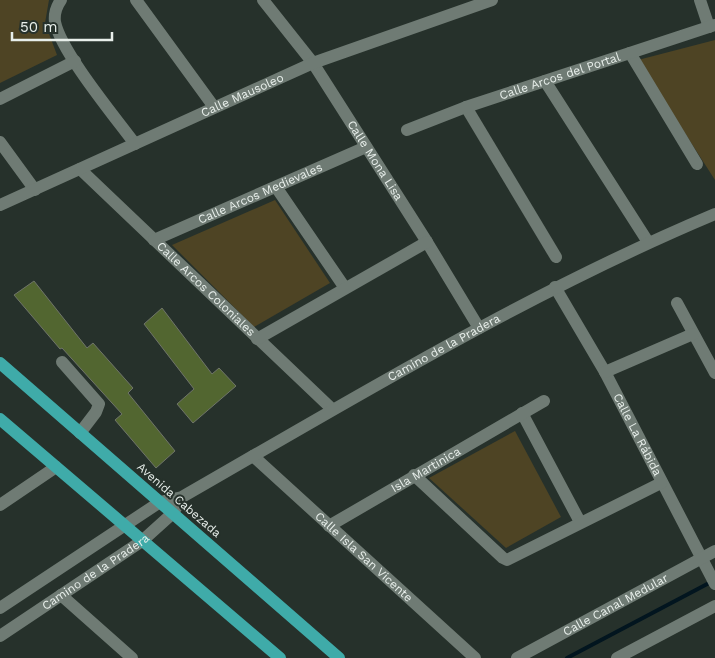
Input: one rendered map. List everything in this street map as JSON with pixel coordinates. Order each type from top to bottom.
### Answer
[{"type":"main road","name":"Avenida Cabezada","points":[[0,363],[339,658]]},
{"type":"main road","points":[[0,419],[280,658]]},
{"type":"street","points":[[61,0],[55,11],[56,24],[75,61],[135,144]]},
{"type":"street","points":[[136,0],[214,108]]},
{"type":"street","name":"Calle Mona Lisa","points":[[264,0],[313,63],[427,242],[479,328]]},
{"type":"street","name":"Calle Mausoleo","points":[[0,206],[313,63],[492,0]]},
{"type":"street","points":[[700,0],[712,26]]},
{"type":"street","name":"Calle Arcos del Portal","points":[[407,130],[466,107],[712,26]]},
{"type":"street","points":[[630,53],[697,164]]},
{"type":"street","points":[[0,99],[75,61]]},
{"type":"street","points":[[545,81],[648,242]]},
{"type":"street","points":[[466,107],[556,257]]},
{"type":"street","points":[[0,142],[35,190]]},
{"type":"street","name":"Calle Arcos Medievales","points":[[154,240],[366,147]]},
{"type":"street","name":"Calle Arcos Coloniales","points":[[80,169],[332,409]]},
{"type":"street","points":[[276,187],[345,288]]},
{"type":"street","name":"Camino de la Pradera","points":[[0,608],[160,502],[182,497],[332,409],[555,287],[648,242],[715,214]]},
{"type":"street","points":[[257,339],[427,242]]},
{"type":"street","name":"Calle La Rábida","points":[[555,287],[605,372],[715,584]]},
{"type":"street","points":[[678,303],[715,373]]},
{"type":"street","points":[[605,372],[693,334]]},
{"type":"street","points":[[62,362],[99,404],[96,412],[80,433]]},
{"type":"street","name":"Isla Martinica","points":[[329,526],[544,400]]},
{"type":"street","points":[[522,413],[580,522]]},
{"type":"street","name":"Calle Isla San Vicente","points":[[253,456],[475,658]]},
{"type":"street","points":[[0,505],[56,468]]},
{"type":"street","points":[[414,475],[506,559],[661,482]]},
{"type":"street","name":"Camino de la Pradera","points":[[0,636],[142,541],[173,513],[182,497]]},
{"type":"street","name":"Calle Canal Medular","points":[[517,658],[703,563],[715,551]]},
{"type":"street","points":[[61,595],[126,656]]},
{"type":"street","points":[[617,658],[715,606]]},
{"type":"shaded area","points":[[0,0],[49,0],[45,23],[57,55],[0,83]]},
{"type":"shaded area","points":[[715,40],[715,180],[638,60]]},
{"type":"shaded area","points":[[275,200],[330,283],[254,327],[172,245]]},
{"type":"shaded area","points":[[515,431],[561,517],[506,548],[429,478]]},
{"type":"building","points":[[34,281],[87,348],[93,343],[133,388],[128,393],[175,451],[156,468],[115,420],[122,414],[62,348],[60,349],[14,295]]},
{"type":"building","points":[[162,308],[212,374],[219,368],[236,386],[193,423],[177,404],[194,389],[144,324]]},
{"type":"waterway","points":[[567,658],[711,582]]}]
